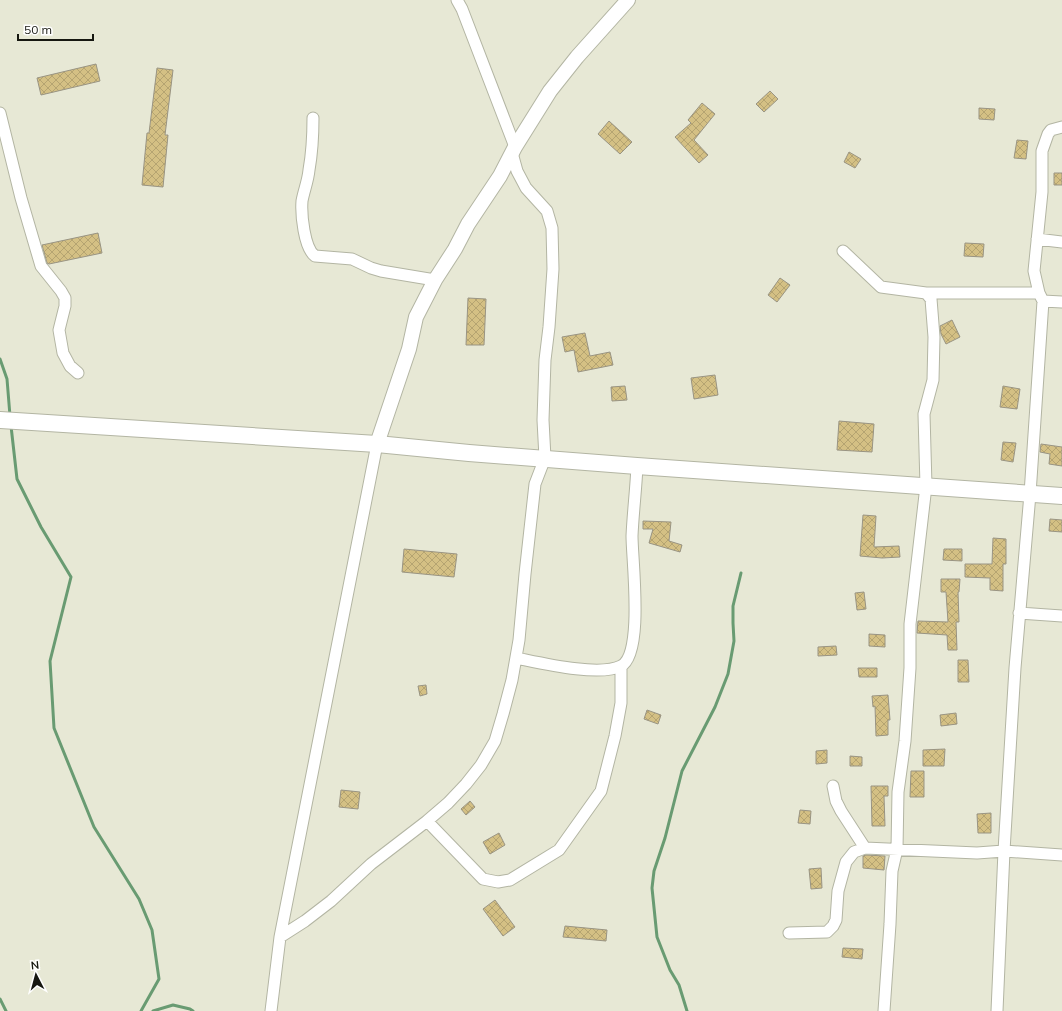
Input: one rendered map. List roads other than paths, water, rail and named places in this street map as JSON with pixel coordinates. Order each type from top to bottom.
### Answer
[{"type":"highway","points":[[0,420],[377,444],[468,453],[637,466],[1062,496]]},
{"type":"main road","points":[[377,444],[409,349],[416,317],[435,280],[455,249],[468,224],[500,176],[513,150],[550,91],[576,57],[628,0]]},
{"type":"street","points":[[280,937],[331,901],[371,864],[428,821],[466,784],[481,765],[495,741],[505,707],[516,658],[535,484],[545,458],[545,360],[553,269],[552,228],[547,211],[526,188],[517,171],[513,150],[462,9],[457,0]]},
{"type":"street","points":[[0,113],[21,198],[41,266],[65,298],[65,306],[59,330],[64,353],[70,366],[78,373]]},
{"type":"street","points":[[313,118],[309,172],[302,202],[304,228],[307,245],[311,254],[315,256],[352,259],[371,268],[435,280]]},
{"type":"street","points":[[997,1011],[1004,851],[1019,613],[1030,494],[1041,297],[1034,271],[1042,192],[1042,151],[1051,130],[1062,127]]},
{"type":"street","points":[[1037,239],[1062,242]]},
{"type":"street","points":[[843,252],[882,287],[926,294],[1041,297],[1062,302]]},
{"type":"street","points":[[884,1011],[892,870],[897,849],[898,792],[905,741],[910,668],[910,624],[926,486],[924,414],[933,380],[934,337],[930,299],[926,294]]},
{"type":"street","points":[[271,1011],[280,937],[377,444]]},
{"type":"street","points":[[516,658],[580,669],[597,670],[620,666],[629,658],[634,630],[635,604],[632,536],[637,466]]},
{"type":"street","points":[[1019,613],[1062,616]]},
{"type":"street","points":[[428,821],[483,879],[498,882],[510,880],[559,850],[601,791],[615,736],[621,703],[620,666]]},
{"type":"street","points":[[833,786],[836,801],[841,811],[865,848]]},
{"type":"street","points":[[789,933],[827,932],[833,926],[836,920],[838,891],[846,862],[854,852],[865,848],[970,853],[1004,851],[1062,854]]},
{"type":"waterway","points":[[0,359],[7,379],[10,416]]},
{"type":"waterway","points":[[11,426],[17,479],[41,527],[71,577],[50,661],[54,728],[94,827],[139,899],[152,930],[159,979],[141,1011]]},
{"type":"waterway","points":[[687,1011],[679,985],[670,970],[657,937],[652,888],[654,871],[665,838],[682,771],[715,707],[728,674],[734,641],[733,606],[741,573]]},
{"type":"waterway","points":[[0,999],[6,1011]]},
{"type":"waterway","points":[[153,1011],[173,1005],[193,1011]]}]
